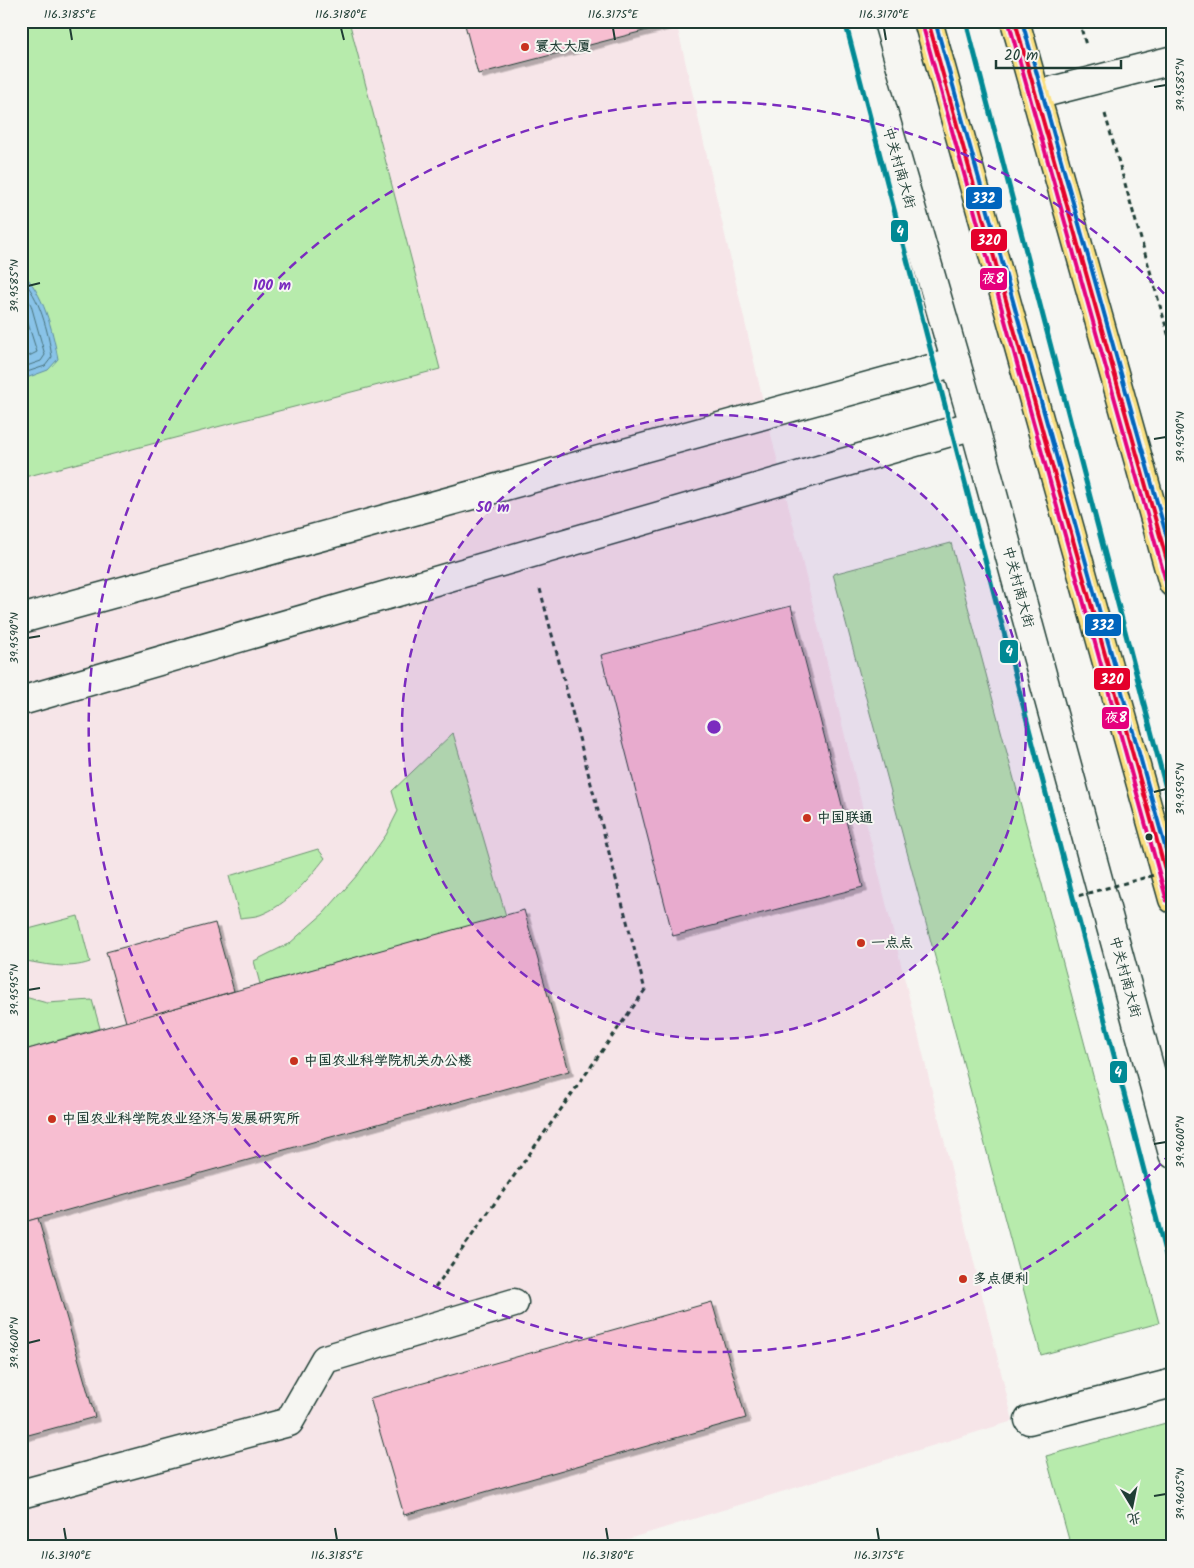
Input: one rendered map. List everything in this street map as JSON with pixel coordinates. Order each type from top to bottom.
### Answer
[{"type":"main road","points":[[928,21],[1173,899]]},
{"type":"main road","points":[[1015,21],[1173,583]]},
{"type":"street","name":"中关村南大街","points":[[857,21],[974,425],[1173,1154]]},
{"type":"street","points":[[1036,95],[1173,60]]},
{"type":"street","points":[[21,619],[956,362]]},
{"type":"street","points":[[21,701],[530,552],[974,425]]},
{"type":"street","points":[[21,1494],[289,1422],[325,1359],[514,1303]]},
{"type":"street","points":[[1029,1420],[1173,1383]]},
{"type":"path","points":[[1079,21],[1173,352]]},
{"type":"path","points":[[434,1289],[644,990],[530,552]]},
{"type":"path","points":[[1070,898],[1173,870]]},
{"type":"shaded area","points":[[21,21],[676,21],[766,414],[1013,1421],[602,1547],[21,1547]]},
{"type":"green space","points":[[21,21],[349,21],[440,369],[21,478]]},
{"type":"green space","points":[[951,543],[1159,1323],[1041,1355],[833,574]]},
{"type":"green space","points":[[453,733],[506,916],[260,984],[254,961],[290,943],[324,913],[359,873],[386,835],[398,811],[392,791]]},
{"type":"green space","points":[[318,849],[325,858],[304,883],[288,898],[270,911],[253,917],[240,918],[229,876]]},
{"type":"green space","points":[[78,916],[90,962],[64,966],[21,960],[21,931]]},
{"type":"green space","points":[[21,996],[47,1003],[92,1000],[100,1028],[21,1051]]},
{"type":"green space","points":[[1173,1421],[1173,1547],[1071,1547],[1046,1456]]},
{"type":"water","points":[[21,271],[36,290],[46,312],[58,359],[48,370],[21,380]]},
{"type":"building","name":"寰太大厦","points":[[464,21],[682,21],[478,74]]},
{"type":"building","points":[[791,606],[863,887],[673,936],[601,655]]},
{"type":"building","name":"中国农业科学院机关办公楼","points":[[524,910],[569,1071],[21,1223],[21,1051]]},
{"type":"building","points":[[215,923],[234,991],[126,1022],[106,952]]},
{"type":"building","points":[[38,1218],[95,1417],[21,1437],[21,1223]]},
{"type":"building","points":[[712,1302],[746,1418],[404,1515],[370,1398]]},
{"type":"transit line","name":"4","points":[[845,21],[1173,1282]]},
{"type":"transit line","name":"320","points":[[928,21],[1173,898]]},
{"type":"transit line","name":"332","points":[[935,21],[1173,875]]},
{"type":"transit line","name":"4","points":[[966,21],[1173,815]]},
{"type":"transit line","name":"320","points":[[1015,21],[1173,582]]},
{"type":"transit line","name":"332","points":[[1022,21],[1173,559]]},
{"type":"transit line","name":"夜8","points":[[922,23],[1167,901]]},
{"type":"transit line","name":"夜8","points":[[1009,23],[1167,585]]},
{"type":"place","name":"寰太大厦","points":[[525,47]]},
{"type":"place","name":"中国联通","points":[[807,818]]},
{"type":"place","name":"一点点","points":[[861,943]]},
{"type":"place","name":"中国农业科学院机关办公楼","points":[[294,1061]]},
{"type":"place","name":"中国农业科学院农业经济与发展研究所","points":[[52,1119]]},
{"type":"place","name":"多点便利","points":[[963,1279]]}]
